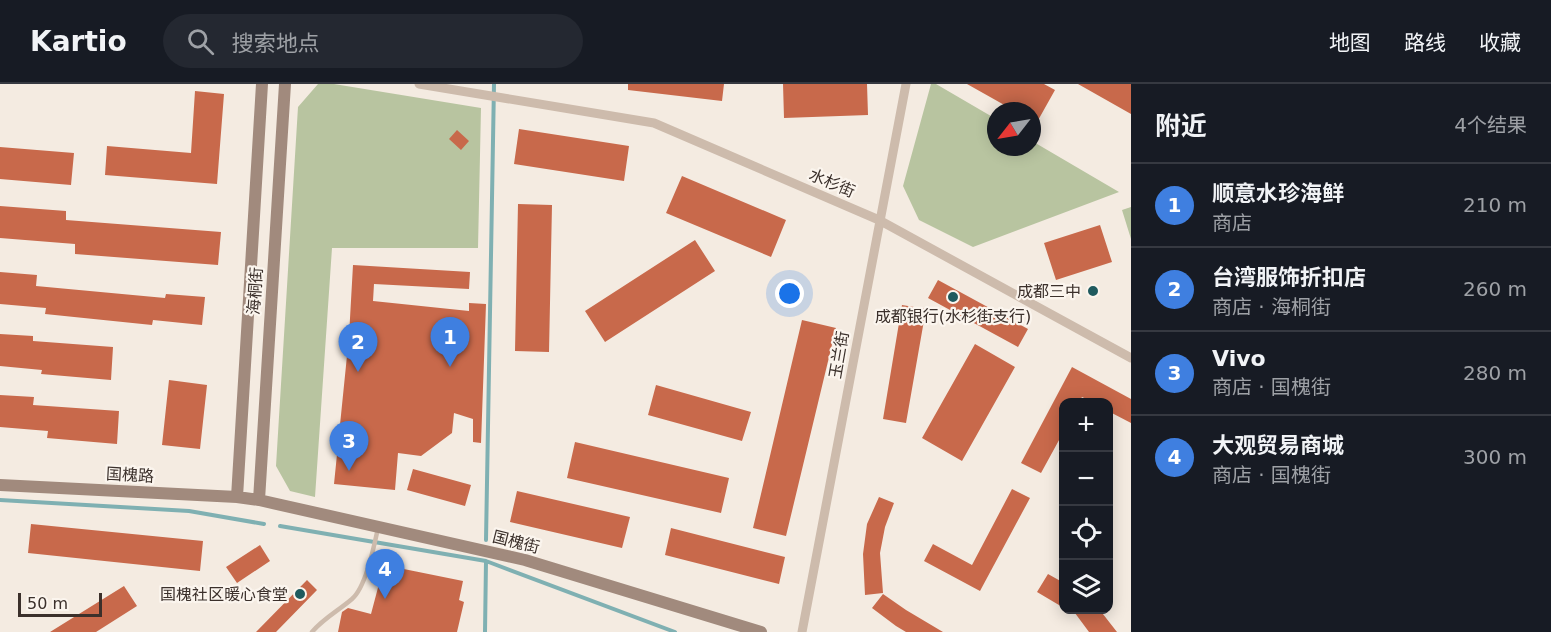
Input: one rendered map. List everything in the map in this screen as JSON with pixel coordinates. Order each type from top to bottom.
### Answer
[{"type":"street","name":"海桐街","points":[[237,497],[262,84]]},
{"type":"street","name":"海桐街","points":[[259,501],[285,84]]},
{"type":"street","name":"水杉街","points":[[419,84],[654,123],[879,220],[1131,358]]},
{"type":"street","name":"玉兰街","points":[[802,632],[906,84]]},
{"type":"street","name":"国槐路","points":[[0,485],[237,497],[259,501]]},
{"type":"street","name":"国槐街","points":[[259,501],[377,532],[525,560],[761,632]]},
{"type":"lane","points":[[312,632],[325,617],[354,598],[374,547],[377,532]]},
{"type":"green space","points":[[318,84],[334,84],[481,108],[478,248],[332,248],[315,497],[290,491],[276,466],[298,107]]},
{"type":"green space","points":[[931,84],[936,84],[987,114],[987,156],[1041,156],[1041,146],[1119,192],[973,247],[919,220],[903,186]]},
{"type":"green space","points":[[1131,207],[1131,239],[1122,210]]},
{"type":"building","points":[[628,84],[724,84],[722,101],[628,90]]},
{"type":"building","points":[[783,84],[867,84],[868,115],[784,118]]},
{"type":"building","points":[[967,84],[1044,84],[1055,90],[1041,115],[1041,102],[999,102]]},
{"type":"building","points":[[1078,84],[1131,84],[1131,114]]},
{"type":"building","points":[[195,91],[224,94],[217,184],[105,175],[107,146],[191,153]]},
{"type":"building","points":[[519,129],[629,146],[624,181],[514,164]]},
{"type":"building","points":[[457,130],[469,141],[461,150],[449,139]]},
{"type":"building","points":[[0,147],[74,153],[71,185],[0,179]]},
{"type":"building","points":[[682,176],[786,220],[771,257],[666,213]]},
{"type":"building","points":[[518,204],[552,205],[549,352],[515,351]]},
{"type":"building","points":[[0,206],[66,211],[66,220],[221,232],[218,265],[75,254],[75,244],[0,238]]},
{"type":"building","points":[[1100,225],[1112,262],[1056,280],[1044,243]]},
{"type":"building","points":[[695,240],[715,271],[605,342],[585,311]]},
{"type":"building","points":[[353,265],[470,272],[469,289],[374,284],[373,301],[469,311],[469,303],[486,304],[481,443],[473,442],[473,419],[454,413],[452,433],[421,456],[398,453],[395,490],[334,484],[349,336]]},
{"type":"building","points":[[0,272],[37,275],[36,286],[165,298],[166,294],[205,297],[202,325],[153,320],[152,325],[45,314],[46,308],[0,304]]},
{"type":"building","points":[[938,280],[1028,329],[1018,347],[928,298]]},
{"type":"building","points":[[902,305],[926,309],[906,423],[883,419]]},
{"type":"building","points":[[802,320],[836,328],[786,536],[753,528]]},
{"type":"building","points":[[0,334],[33,336],[33,341],[113,347],[111,380],[41,374],[42,370],[0,366]]},
{"type":"building","points":[[975,344],[1015,367],[962,461],[922,438]]},
{"type":"building","points":[[1072,367],[1131,399],[1131,423],[1113,414],[1113,398],[1059,398],[1059,440],[1041,473],[1021,463]]},
{"type":"building","points":[[169,380],[207,385],[200,449],[162,445]]},
{"type":"building","points":[[656,385],[751,412],[742,441],[648,415]]},
{"type":"building","points":[[0,395],[34,397],[33,405],[119,411],[117,444],[47,438],[48,431],[0,427]]},
{"type":"building","points":[[575,442],[729,478],[721,513],[567,478]]},
{"type":"building","points":[[413,469],[471,485],[465,506],[407,490]]},
{"type":"building","points":[[1012,489],[1030,498],[980,591],[924,561],[933,544],[972,565]]},
{"type":"building","points":[[517,491],[630,517],[622,548],[510,522]]},
{"type":"building","points":[[879,497],[894,503],[885,527],[880,553],[883,593],[865,595],[863,554],[867,524]]},
{"type":"building","points":[[31,524],[203,541],[200,571],[28,553]]},
{"type":"building","points":[[671,528],[785,557],[779,584],[665,555]]},
{"type":"building","points":[[260,545],[270,561],[237,583],[226,567]]},
{"type":"building","points":[[384,565],[463,581],[459,600],[464,602],[457,632],[338,632],[342,612],[348,608],[371,614]]},
{"type":"building","points":[[1048,574],[1059,580],[1059,605],[1037,592]]},
{"type":"building","points":[[307,580],[317,590],[276,632],[256,632]]},
{"type":"building","points":[[124,586],[137,606],[96,632],[50,632]]},
{"type":"building","points":[[883,594],[943,632],[906,632],[896,626],[872,608]]},
{"type":"building","points":[[1076,614],[1103,614],[1117,632],[1089,632]]},
{"type":"waterway","points":[[486,540],[494,84]]},
{"type":"waterway","points":[[0,500],[189,511],[264,524]]},
{"type":"waterway","points":[[280,526],[486,561],[675,632]]},
{"type":"waterway","points":[[485,632],[486,561]]},
{"type":"place","name":"成都三中","points":[[1093,291]]},
{"type":"place","name":"成都银行(水杉街支行)","points":[[953,297]]},
{"type":"place","name":"顺意水珍海鲜","points":[[450,367]]},
{"type":"place","name":"台湾服饰折扣店","points":[[358,372]]},
{"type":"place","name":"Vivo","points":[[349,471]]},
{"type":"place","name":"国槐社区暖心食堂","points":[[300,594]]},
{"type":"place","name":"大观贸易商城","points":[[385,599]]}]
